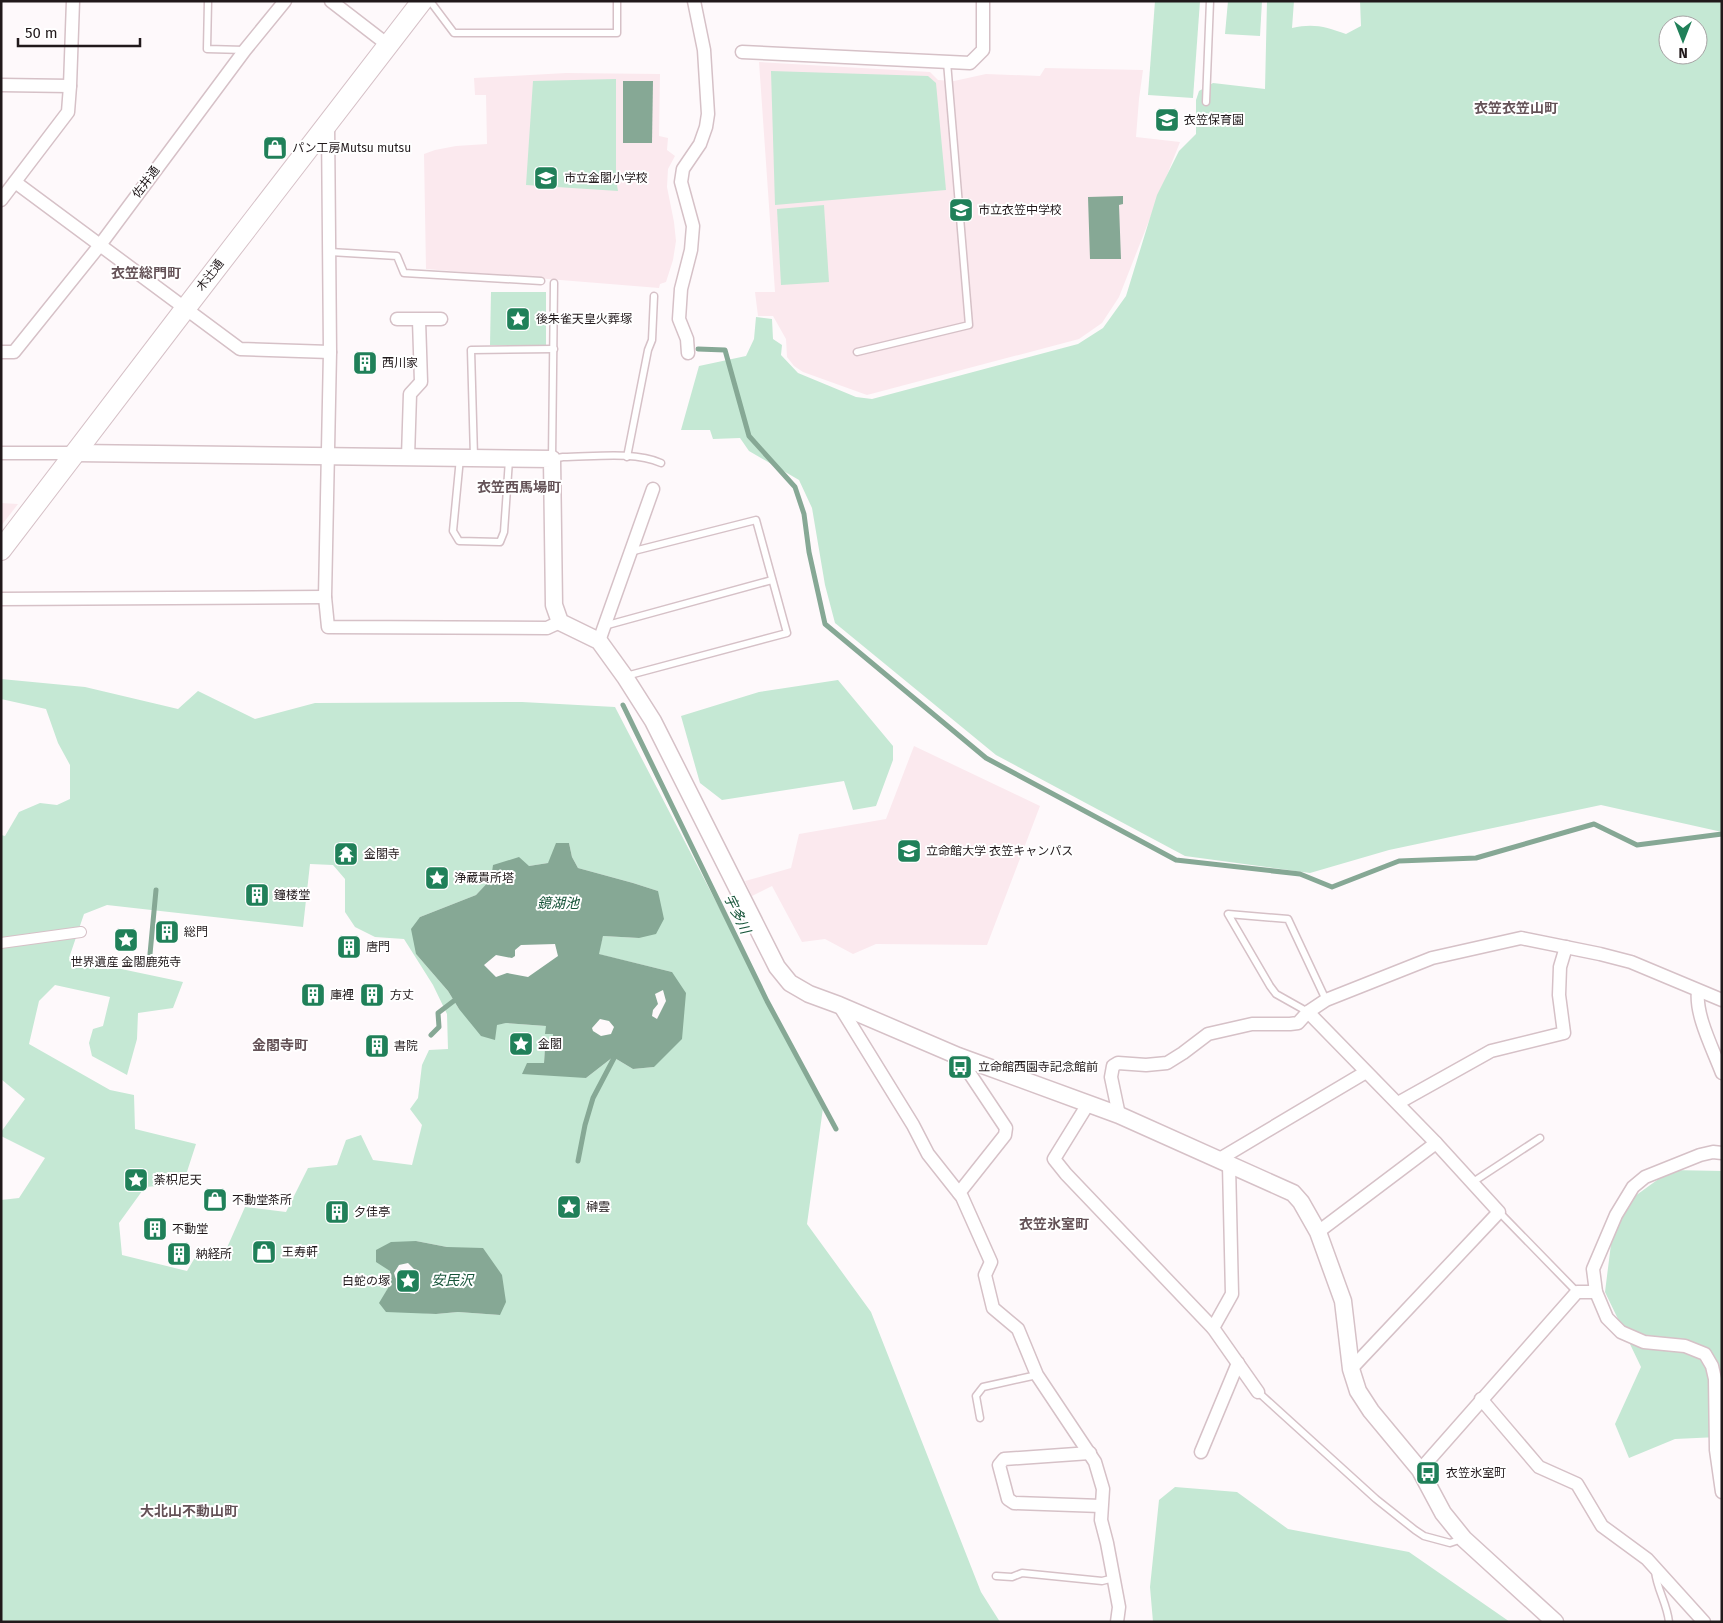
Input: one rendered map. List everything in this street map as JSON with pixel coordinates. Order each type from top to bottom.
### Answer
[{"type":"main road","name":"木辻通","points":[[1,550],[184,308],[422,1]]},
{"type":"street","points":[[1,200],[68,112],[73,1]]},
{"type":"street","name":"佐井通","points":[[1,352],[14,352],[100,245],[245,50],[285,1]]},
{"type":"street","points":[[331,1],[388,45]]},
{"type":"street","points":[[688,353],[687,339],[679,319],[681,289],[691,250],[693,226],[681,182],[683,169],[700,144],[708,114],[704,50],[694,1]]},
{"type":"street","points":[[742,52],[970,63],[983,50],[983,1]]},
{"type":"street","points":[[1,85],[70,86]]},
{"type":"street","points":[[328,123],[330,352],[325,597],[328,627],[547,628],[560,622],[602,634],[653,721],[777,967],[790,983],[809,994],[958,1056],[1119,1115],[1293,1193],[1302,1202],[1318,1232],[1343,1301],[1351,1369],[1358,1391],[1371,1411],[1420,1470],[1443,1513],[1464,1539],[1555,1622]]},
{"type":"street","points":[[15,182],[240,349],[330,352]]},
{"type":"street","points":[[397,319],[441,319]]},
{"type":"street","points":[[408,457],[410,394],[421,382],[419,320]]},
{"type":"street","points":[[1,453],[552,459],[554,605],[560,622]]},
{"type":"street","points":[[602,634],[653,489]]},
{"type":"street","points":[[1,599],[325,597]]},
{"type":"street","points":[[1,943],[82,932]]},
{"type":"street","points":[[1119,1115],[1111,1077],[1113,1066],[1118,1063],[1146,1065],[1167,1063],[1183,1054],[1208,1034],[1252,1024],[1290,1024],[1298,1022],[1308,1012],[1326,1000],[1432,958],[1521,938],[1631,962],[1722,1000]]},
{"type":"street","points":[[1398,1103],[1491,1051],[1564,1033],[1559,995],[1560,968],[1566,947]]},
{"type":"street","points":[[1698,991],[1699,1013],[1722,1073]]},
{"type":"street","points":[[839,1005],[913,1125],[928,1154],[962,1197],[991,1262],[985,1275],[993,1308],[1018,1329],[1037,1374],[1095,1462],[1103,1489],[1101,1520],[1119,1608],[1116,1622]]},
{"type":"street","points":[[1308,1012],[1398,1103],[1499,1212],[1351,1369]]},
{"type":"street","points":[[958,1056],[1006,1128],[1005,1134],[959,1193]]},
{"type":"street","points":[[1224,1163],[1366,1072]]},
{"type":"street","points":[[1088,1104],[1054,1159],[1066,1174],[1213,1328],[1258,1392]]},
{"type":"street","points":[[1318,1232],[1436,1143]]},
{"type":"street","points":[[1722,1153],[1713,1152],[1700,1155],[1645,1177],[1633,1187],[1616,1215],[1593,1269],[1596,1292],[1607,1318],[1621,1332],[1644,1342],[1685,1346],[1705,1354],[1712,1366],[1716,1379],[1716,1450],[1722,1492]]},
{"type":"street","points":[[1213,1328],[1232,1294],[1224,1163]]},
{"type":"street","points":[[1420,1470],[1577,1292],[1596,1292]]},
{"type":"street","points":[[1201,1452],[1238,1363]]},
{"type":"street","points":[[1481,1400],[1539,1467],[1577,1484],[1602,1526],[1647,1559],[1704,1622]]},
{"type":"street","points":[[1090,1453],[1004,1459],[999,1465],[1008,1499],[1014,1503],[1101,1506]]},
{"type":"lane","points":[[208,1],[207,49],[245,50]]},
{"type":"lane","points":[[430,1],[454,33],[617,33],[617,1]]},
{"type":"lane","points":[[1206,102],[1210,1]]},
{"type":"lane","points":[[857,352],[968,324],[947,62]]},
{"type":"lane","points":[[330,252],[397,256],[404,273],[541,281]]},
{"type":"lane","points":[[554,283],[552,459],[563,457],[627,457],[654,460],[661,463]]},
{"type":"lane","points":[[627,457],[648,350],[652,340],[654,296]]},
{"type":"lane","points":[[509,458],[504,532],[500,542],[459,541],[453,531],[467,458],[471,350],[554,350]]},
{"type":"lane","points":[[625,676],[786,633],[756,520],[630,552]]},
{"type":"lane","points":[[602,634],[772,580]]},
{"type":"lane","points":[[1308,1012],[1276,994],[1228,914],[1288,919],[1326,1000]]},
{"type":"lane","points":[[1473,1182],[1540,1138]]},
{"type":"lane","points":[[1499,1212],[1577,1292]]},
{"type":"lane","points":[[980,1418],[976,1396],[982,1387],[1037,1374]]},
{"type":"lane","points":[[1258,1392],[1376,1499],[1415,1530],[1424,1536],[1450,1543],[1464,1539]]},
{"type":"lane","points":[[1655,1567],[1660,1593],[1668,1608],[1669,1622]]},
{"type":"lane","points":[[996,1576],[1012,1577],[1022,1573],[1102,1581],[1114,1578]]},
{"type":"shaded area","points":[[1155,1],[1200,1],[1193,98],[1148,95]]},
{"type":"shaded area","points":[[1228,1],[1262,1],[1260,36],[1225,34]]},
{"type":"shaded area","points":[[1267,1],[1294,1],[1292,28],[1320,26],[1346,34],[1361,26],[1360,1],[1722,1],[1722,832],[1601,805],[1389,850],[1310,873],[1185,856],[996,755],[835,623],[825,585],[812,508],[799,480],[749,451],[740,438],[713,439],[710,430],[681,430],[699,366],[746,356],[754,339],[756,317],[772,319],[773,339],[782,345],[781,355],[798,373],[856,397],[872,399],[1078,344],[1103,328],[1126,296],[1157,195],[1179,151],[1196,134],[1196,100],[1199,91],[1213,83],[1265,89]]},
{"type":"shaded area","name":"市立衣笠中学校","points":[[759,62],[930,72],[938,80],[954,81],[986,74],[1040,76],[1045,68],[1143,70],[1136,137],[1180,142],[1119,297],[1102,323],[1079,339],[867,395],[803,372],[794,366],[787,357],[786,339],[773,316],[758,316],[755,292],[775,292]]},
{"type":"shaded area","points":[[771,71],[928,76],[936,83],[946,190],[775,205]]},
{"type":"shaded area","name":"市立金閣小学校","points":[[566,73],[660,74],[659,136],[668,138],[667,150],[675,156],[668,169],[667,187],[676,241],[673,260],[666,282],[660,284],[659,288],[426,269],[424,154],[456,146],[487,144],[486,95],[475,95],[474,78]]},
{"type":"shaded area","points":[[616,79],[616,179],[618,191],[526,185],[533,81]]},
{"type":"shaded area","points":[[824,205],[829,282],[781,285],[777,209]]},
{"type":"shaded area","points":[[491,292],[546,292],[546,345],[490,345]]},
{"type":"shaded area","points":[[1,503],[18,504],[1,526]]},
{"type":"shaded area","points":[[1,679],[85,687],[178,709],[198,691],[255,719],[315,703],[522,702],[615,707],[823,1108],[807,1224],[871,1312],[981,1592],[1000,1622],[1,1622],[1,1200],[19,1198],[45,1158],[1,1136],[1,1132],[25,1099],[1,1079],[1,835],[5,836],[19,812],[40,803],[57,805],[70,799],[70,765],[58,743],[46,709],[1,699]],"holes":[[[569,843],[572,857],[578,868],[658,891],[639,938],[603,936],[598,954],[672,972],[654,1067],[633,1069],[613,1057],[586,1078],[544,1063],[545,1049],[552,1049],[553,1034],[546,1026],[497,1024],[459,1009],[448,991],[416,954],[420,917],[476,895],[491,879],[529,866],[548,863]],[[310,864],[333,865],[345,879],[345,912],[355,927],[375,937],[404,939],[433,985],[447,1014],[448,1049],[429,1050],[422,1065],[418,1098],[410,1109],[422,1125],[412,1165],[373,1160],[361,1135],[346,1140],[337,1165],[308,1168],[286,1212],[245,1207],[226,1250],[200,1249],[187,1271],[122,1255],[119,1223],[145,1187],[183,1184],[196,1144],[135,1129],[134,1095],[110,1090],[29,1044],[39,1001],[55,985],[110,997],[103,1026],[93,1029],[89,1043],[92,1056],[127,1075],[137,1039],[138,1013],[173,1008],[183,982],[69,958],[84,914],[107,905],[303,927]],[[416,1241],[447,1247],[500,1315],[458,1312],[436,1314],[411,1312],[380,1303],[391,1283],[390,1271]]]},
{"type":"shaded area","points":[[838,680],[893,746],[893,760],[876,806],[853,810],[844,781],[722,800],[700,783],[681,716],[759,692]]},
{"type":"shaded area","name":"立命館大学 衣笠キャンパス","points":[[914,746],[1040,806],[987,945],[876,944],[853,954],[825,939],[802,942],[772,886],[752,896],[745,881],[791,868],[799,834],[886,819]]},
{"type":"shaded area","points":[[1671,1170],[1722,1171],[1722,1462],[1718,1437],[1675,1439],[1629,1458],[1615,1424],[1641,1367],[1605,1292],[1612,1236],[1631,1199]]},
{"type":"shaded area","points":[[1175,1487],[1237,1492],[1288,1529],[1409,1552],[1510,1622],[1153,1622],[1150,1587],[1159,1500]]},
{"type":"water","points":[[623,81],[653,81],[652,143],[623,143]]},
{"type":"water","points":[[1123,196],[1123,204],[1119,205],[1121,259],[1090,259],[1088,197]]},
{"type":"water","name":"鏡湖池","points":[[556,843],[569,843],[572,857],[578,868],[658,891],[664,919],[656,934],[639,938],[603,936],[599,954],[672,972],[686,993],[682,1039],[654,1067],[633,1069],[613,1057],[586,1078],[522,1074],[527,1063],[544,1063],[545,1048],[552,1048],[553,1034],[545,1034],[546,1026],[506,1023],[497,1025],[495,1040],[481,1036],[459,1009],[448,991],[416,954],[411,929],[420,917],[476,895],[491,879],[493,865],[519,857],[529,866],[548,863]],"holes":[[[555,944],[558,956],[528,977],[507,973],[496,977],[484,965],[496,955],[512,958],[515,956],[515,950],[521,945]],[[663,990],[666,1001],[657,1019],[652,1016],[653,1010],[658,1004],[655,994]],[[600,1019],[609,1021],[614,1027],[611,1034],[601,1036],[593,1031],[592,1028]]]},
{"type":"water","name":"安民沢","points":[[416,1241],[447,1247],[483,1248],[502,1275],[506,1302],[500,1315],[458,1312],[436,1314],[386,1312],[379,1303],[391,1283],[390,1271],[376,1262],[376,1250],[391,1242]],"holes":[[[408,1263],[415,1270],[419,1287],[415,1294],[403,1290],[394,1273],[399,1265]]]},
{"type":"waterway","points":[[698,349],[725,350],[749,436],[795,487],[804,514],[809,552],[825,624],[986,758],[1176,860],[1300,874],[1332,887],[1399,861],[1476,858],[1594,824],[1637,845],[1722,834]]},
{"type":"waterway","name":"宇多川","points":[[623,705],[767,1001],[836,1129]]},
{"type":"waterway","points":[[150,954],[156,890]]},
{"type":"waterway","points":[[431,1035],[439,1027],[438,1013],[455,1000]]},
{"type":"waterway","points":[[578,1161],[585,1125],[593,1098],[614,1058]]},
{"type":"place","name":"衣笠保育園","points":[[1167,120]]},
{"type":"place","name":"パン工房Mutsu mutsu","points":[[275,148]]},
{"type":"place","name":"市立金閣小学校","points":[[546,178]]},
{"type":"place","name":"市立衣笠中学校","points":[[961,210]]},
{"type":"place","name":"後朱雀天皇火葬塚","points":[[518,319]]},
{"type":"place","name":"西川家","points":[[365,363]]},
{"type":"place","name":"立命館大学 衣笠キャンパス","points":[[909,851]]},
{"type":"place","name":"金閣寺","points":[[346,854]]},
{"type":"place","name":"浄蔵貴所塔","points":[[437,878]]},
{"type":"place","name":"鐘楼堂","points":[[257,895]]},
{"type":"place","name":"総門","points":[[167,932]]},
{"type":"place","name":"世界遺産 金閣鹿苑寺","points":[[126,940]]},
{"type":"place","name":"唐門","points":[[349,947]]},
{"type":"place","name":"庫裡","points":[[313,995]]},
{"type":"place","name":"方丈","points":[[372,995]]},
{"type":"place","name":"金閣","points":[[521,1044]]},
{"type":"place","name":"書院","points":[[377,1046]]},
{"type":"place","name":"立命館西園寺記念館前","points":[[960,1067]]},
{"type":"place","name":"荼枳尼天","points":[[136,1180]]},
{"type":"place","name":"不動堂茶所","points":[[215,1200]]},
{"type":"place","name":"榊雲","points":[[569,1207]]},
{"type":"place","name":"夕佳亭","points":[[337,1212]]},
{"type":"place","name":"不動堂","points":[[155,1229]]},
{"type":"place","name":"王寿軒","points":[[264,1252]]},
{"type":"place","name":"納経所","points":[[179,1254]]},
{"type":"place","name":"白蛇の塚","points":[[408,1281]]},
{"type":"place","name":"衣笠氷室町","points":[[1428,1473]]},
{"type":"district","name":"衣笠衣笠山町","points":[[1516,108]]},
{"type":"district","name":"衣笠総門町","points":[[146,273]]},
{"type":"district","name":"衣笠西馬場町","points":[[519,487]]},
{"type":"district","name":"金閣寺町","points":[[280,1045]]},
{"type":"district","name":"衣笠氷室町","points":[[1054,1224]]},
{"type":"district","name":"大北山不動山町","points":[[189,1511]]}]
